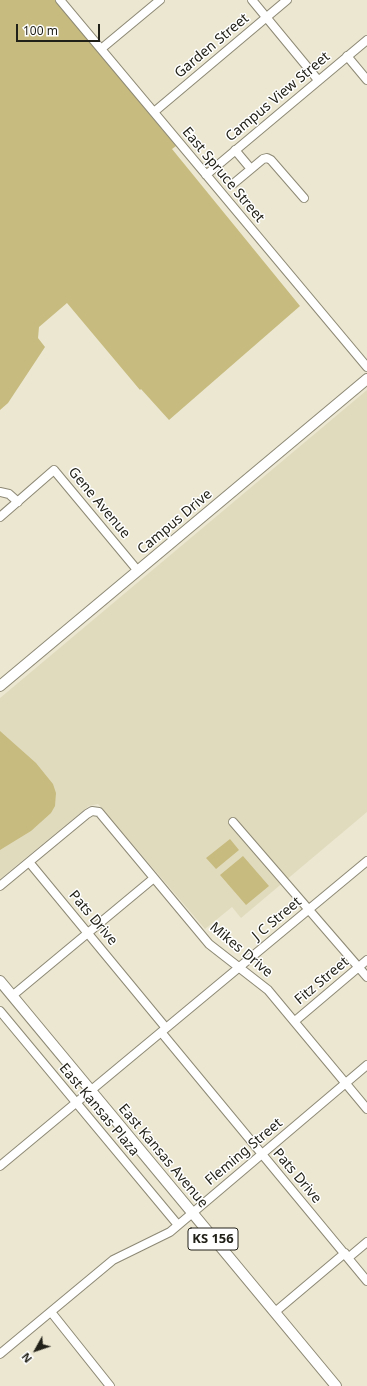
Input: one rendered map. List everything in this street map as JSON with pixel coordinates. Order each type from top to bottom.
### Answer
[{"type":"main road","name":"Campus Drive","points":[[0,686],[367,379]]},
{"type":"main road","name":"East Kansas Avenue","points":[[0,981],[336,1386]]},
{"type":"street","name":"East Spruce Street","points":[[60,0],[367,367]]},
{"type":"street","points":[[101,49],[160,0]]},
{"type":"street","points":[[252,0],[318,80]]},
{"type":"street","name":"Garden Street","points":[[154,112],[286,0]]},
{"type":"street","name":"Campus View Street","points":[[206,174],[367,40]]},
{"type":"street","points":[[347,56],[367,80]]},
{"type":"street","points":[[235,150],[251,169]]},
{"type":"street","points":[[234,184],[266,158],[271,160],[304,198]]},
{"type":"street","name":"Gene Avenue","points":[[18,502],[54,470],[138,571]]},
{"type":"street","points":[[0,492],[9,494],[18,502],[0,517]]},
{"type":"street","name":"Mikes Drive","points":[[29,862],[87,814],[92,811],[99,812],[209,944],[268,990],[367,1109]]},
{"type":"street","points":[[233,822],[367,977]]},
{"type":"street","name":"J C Street","points":[[0,1166],[75,1102],[367,861]]},
{"type":"street","points":[[0,886],[29,862]]},
{"type":"street","name":"Pats Drive","points":[[29,862],[88,933],[262,1154],[367,1281]]},
{"type":"street","points":[[12,996],[154,878]]},
{"type":"street","name":"Fitz Street","points":[[295,1021],[367,960]]},
{"type":"street","name":"East Kansas Plaza","points":[[0,1011],[178,1226]]},
{"type":"street","name":"Fleming Street","points":[[0,1354],[113,1260],[170,1232],[178,1226],[367,1065]]},
{"type":"street","points":[[275,1312],[346,1256],[367,1242]]},
{"type":"street","points":[[51,1312],[110,1386]]},
{"type":"shaded area","points":[[0,0],[55,0],[176,146],[172,149],[300,306],[169,420],[141,389],[140,390],[67,303],[39,327],[38,338],[45,347],[8,403],[0,410]]},
{"type":"shaded area","points":[[367,390],[367,812],[241,918],[232,907],[205,929],[98,804],[89,806],[0,879],[0,698]]},
{"type":"shaded area","points":[[0,731],[36,763],[53,784],[56,793],[55,806],[51,813],[31,831],[0,850]]},
{"type":"shaded area","points":[[230,839],[239,850],[216,869],[206,858]]},
{"type":"shaded area","points":[[243,856],[269,886],[246,905],[220,875]]}]
